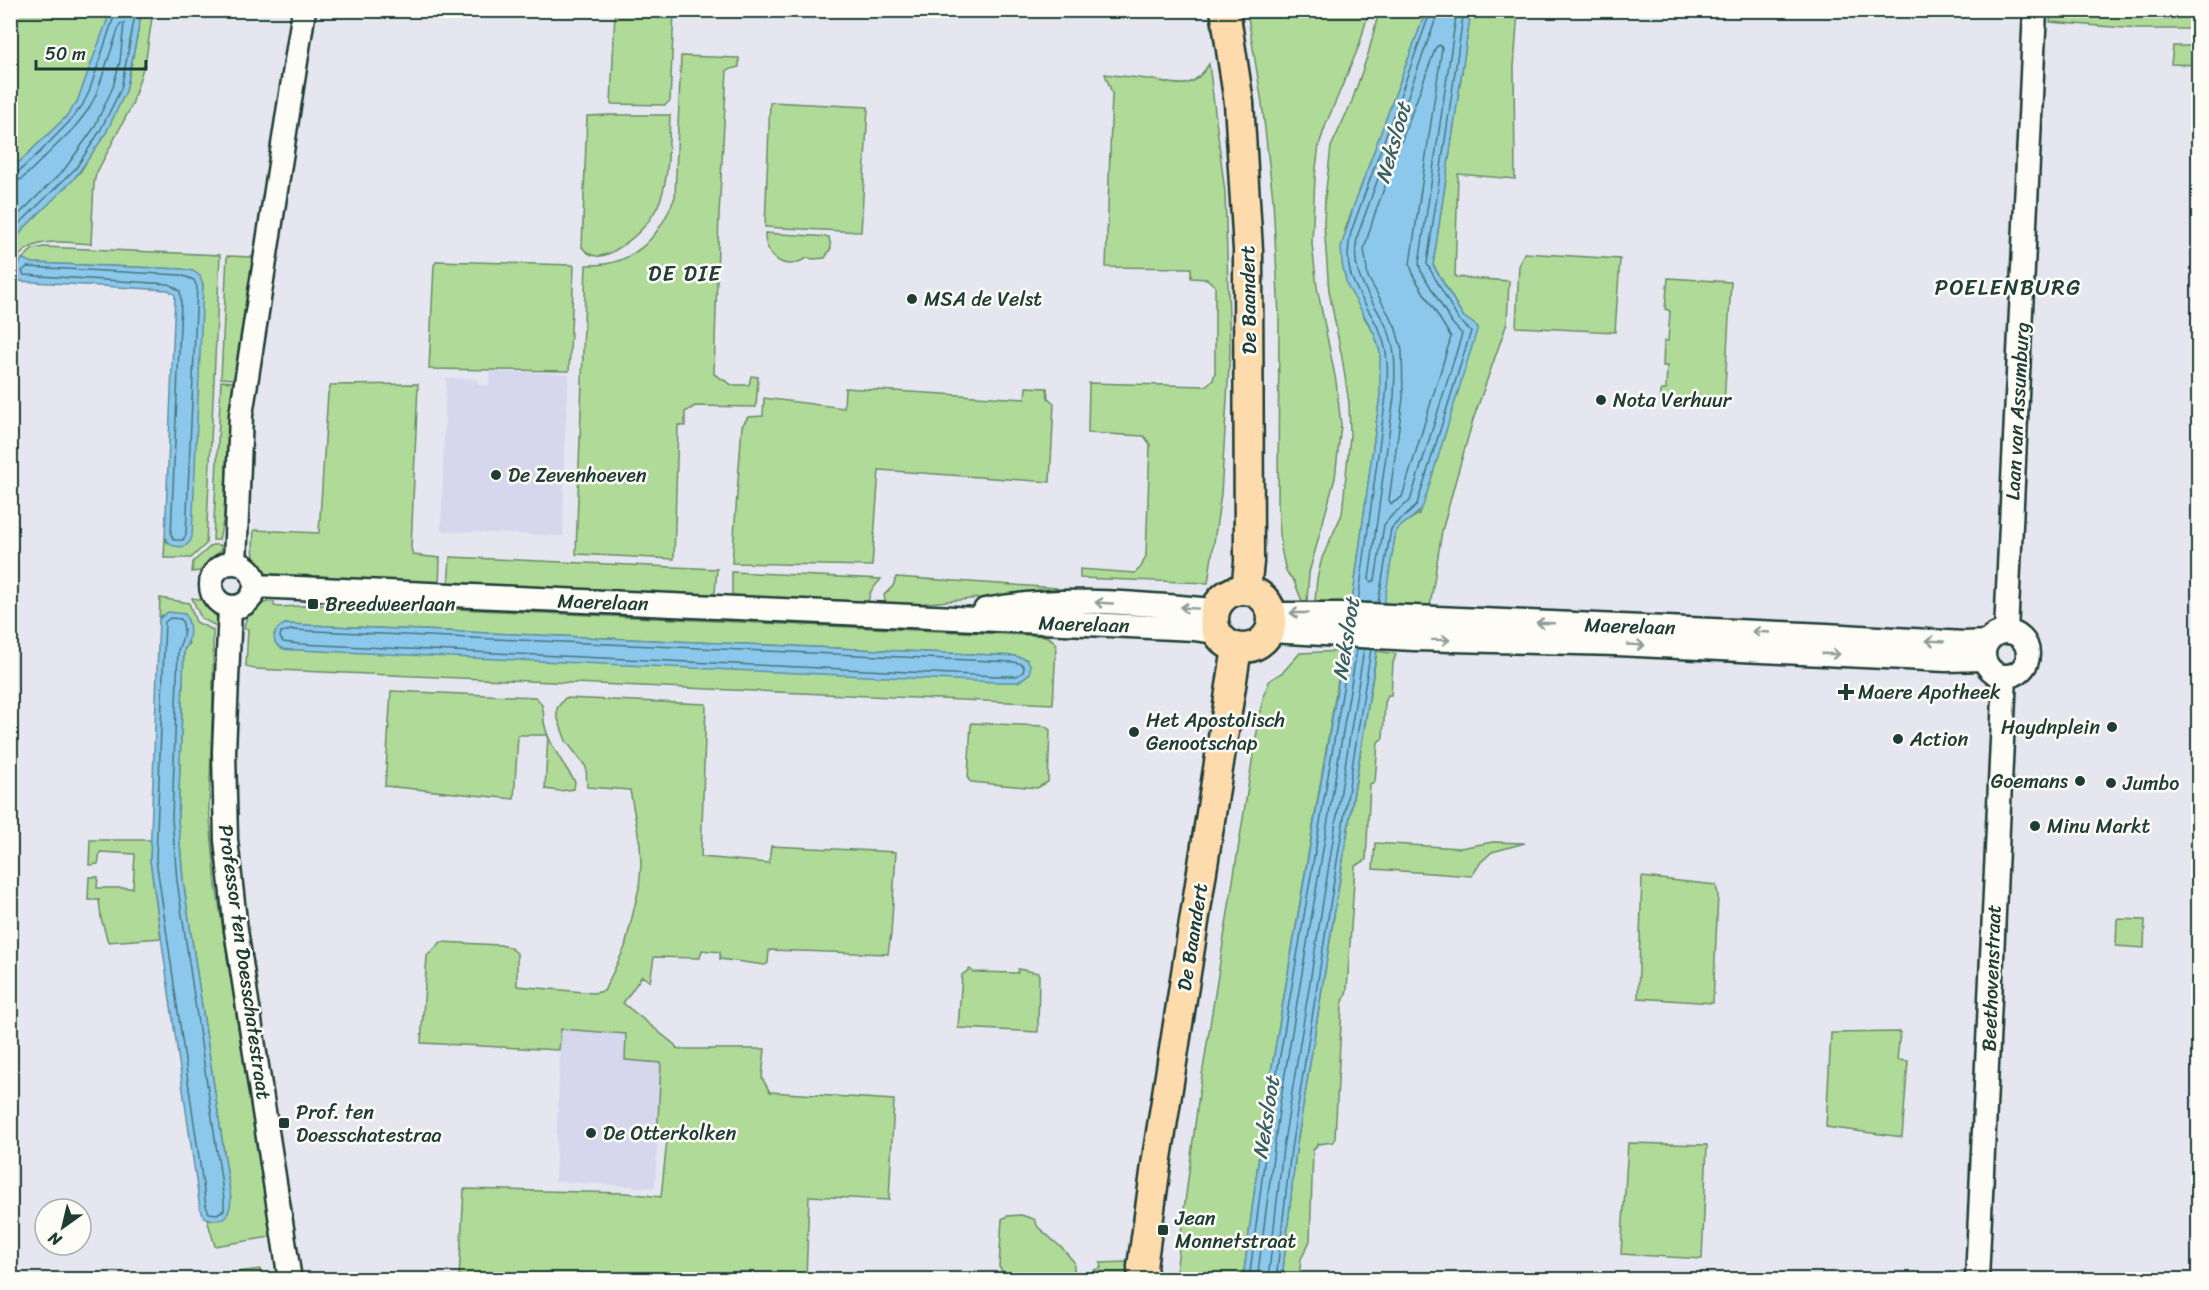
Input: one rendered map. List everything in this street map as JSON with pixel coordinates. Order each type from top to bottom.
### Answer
[{"type":"main road","name":"De Baandert","points":[[1225,10],[1239,103],[1248,250],[1249,562],[1246,590]]},
{"type":"main road","points":[[1246,590],[1260,596],[1265,601],[1271,622],[1265,639],[1257,646],[1247,649],[1223,630],[1221,600],[1228,594],[1246,590]]},
{"type":"main road","name":"De Baandert","points":[[1145,1280],[1151,1268],[1155,1238],[1149,1226],[1223,630]]},
{"type":"street","points":[[235,563],[242,404],[304,10]]},
{"type":"street","name":"Laan van Assumburg","points":[[1992,644],[2035,10]]},
{"type":"street","points":[[235,563],[245,567],[253,575],[255,586],[248,602],[230,607],[217,600],[211,586],[218,569],[226,564],[235,563]]},
{"type":"street","name":"Maerelaan","points":[[255,586],[951,616],[1010,605],[1069,601],[1223,630]]},
{"type":"street","name":"Professor ten Doesschatestraat","points":[[230,607],[224,752],[226,840],[236,930],[290,1280]]},
{"type":"street","name":"Maerelaan","points":[[1271,622],[1384,627],[1710,629],[1992,644]]},
{"type":"street","points":[[2020,638],[2028,651],[2028,657],[2022,669],[2005,676],[1992,671],[1992,644],[2020,638]]},
{"type":"street","name":"Beethovenstraat","points":[[1977,1280],[2005,676]]},
{"type":"shaded area","points":[[490,371],[569,374],[564,457],[563,536],[441,531],[446,378],[478,379],[478,385],[489,385]]},
{"type":"shaded area","points":[[561,1029],[626,1033],[661,1062],[655,1188],[555,1181]]},
{"type":"green space","points":[[11,11],[111,11],[77,102],[65,118],[11,170]]},
{"type":"green space","points":[[142,11],[153,11],[146,58],[132,105],[96,174],[91,244],[43,243],[26,250],[19,256],[16,245],[23,229],[81,171],[126,91]]},
{"type":"green space","points":[[615,11],[674,11],[670,101],[665,105],[611,104]]},
{"type":"green space","points":[[1247,11],[1369,11],[1359,46],[1319,145],[1315,176],[1312,244],[1317,287],[1336,381],[1341,425],[1335,478],[1309,573],[1307,601],[1302,601],[1294,581],[1286,572],[1281,548],[1278,505],[1279,316],[1273,199],[1262,103]]},
{"type":"green space","points":[[1379,11],[1426,11],[1345,230],[1364,317],[1375,335],[1380,352],[1382,375],[1352,603],[1315,601],[1322,558],[1342,514],[1350,436],[1349,403],[1329,291],[1324,224],[1325,198],[1331,147],[1352,101],[1369,51]]},
{"type":"green space","points":[[1471,11],[1518,11],[1514,67],[1515,179],[1458,174],[1455,277],[1509,281],[1507,323],[1473,420],[1456,479],[1442,531],[1430,606],[1383,604],[1396,531],[1402,524],[1419,514],[1463,316],[1433,265]]},
{"type":"green space","points":[[2051,11],[2198,11],[2198,29],[2138,29],[2050,22]]},
{"type":"green space","points":[[2173,46],[2198,46],[2198,65],[2171,64]]},
{"type":"green space","points":[[681,56],[739,58],[739,67],[727,70],[719,214],[714,374],[732,385],[749,385],[751,376],[758,377],[756,407],[695,406],[685,412],[685,426],[678,425],[674,559],[576,554],[586,265],[617,261],[631,255],[652,237],[669,212],[675,197]]},
{"type":"green space","points":[[1209,64],[1225,192],[1230,351],[1221,494],[1208,583],[1080,578],[1080,569],[1135,573],[1146,556],[1150,444],[1144,436],[1088,433],[1089,383],[1205,386],[1213,380],[1215,373],[1215,286],[1207,279],[1191,278],[1191,268],[1106,267],[1112,93],[1105,74],[1182,84],[1196,80]]},
{"type":"green space","points":[[770,102],[868,107],[861,232],[765,227]]},
{"type":"green space","points":[[670,115],[666,176],[663,193],[647,224],[633,238],[614,251],[596,256],[589,254],[582,247],[587,116]]},
{"type":"green space","points":[[765,233],[829,237],[831,248],[825,258],[808,258],[790,264],[784,263],[771,254],[766,244]]},
{"type":"green space","points":[[44,247],[220,255],[206,544],[191,558],[164,558],[165,537],[167,542],[203,285],[201,279],[182,269],[33,263],[22,259],[33,249]]},
{"type":"green space","points":[[1524,253],[1620,259],[1615,332],[1516,327],[1519,265]]},
{"type":"green space","points":[[227,256],[253,257],[234,379],[221,378]]},
{"type":"green space","points":[[437,261],[573,265],[569,371],[429,369],[434,265]]},
{"type":"green space","points":[[1668,278],[1731,282],[1724,404],[1661,400],[1661,390],[1666,390],[1667,366],[1663,366],[1664,341],[1668,341],[1670,311],[1665,309]]},
{"type":"green space","points":[[221,381],[233,382],[229,412],[224,517],[219,540],[213,540]]},
{"type":"green space","points":[[418,384],[411,548],[413,555],[440,558],[439,589],[268,577],[255,562],[254,530],[319,533],[328,393],[331,385]]},
{"type":"green space","points":[[1026,387],[1047,388],[1048,398],[1054,403],[1050,482],[879,470],[872,566],[732,563],[742,426],[748,417],[763,416],[764,398],[844,408],[845,388],[1025,399]]},
{"type":"green space","points":[[212,545],[221,545],[219,556],[213,564],[203,570],[192,572],[193,562]]},
{"type":"green space","points":[[450,557],[717,569],[715,592],[711,599],[448,589]]},
{"type":"green space","points":[[732,572],[881,579],[871,591],[866,608],[740,601],[732,594]]},
{"type":"green space","points":[[896,577],[1056,588],[1053,591],[886,607],[884,595],[893,586]]},
{"type":"green space","points":[[160,598],[189,603],[196,622],[213,630],[209,808],[216,885],[271,1237],[215,1246],[207,1219],[211,1220],[231,1199],[183,880],[178,819],[184,650],[189,643],[162,615],[159,619]]},
{"type":"green space","points":[[192,598],[211,607],[218,627],[201,618]]},
{"type":"green space","points":[[274,602],[274,606],[279,607],[348,604],[1046,636],[1056,645],[1053,704],[254,669],[246,666],[248,629],[244,629],[248,615],[262,604]],"holes":[[[285,624],[1015,656],[1030,673],[1018,682],[279,646],[274,634]]]},
{"type":"green space","points":[[1343,651],[1266,1101],[1243,1279],[1175,1280],[1199,1094],[1264,694],[1270,680],[1283,672],[1300,653]]},
{"type":"green space","points":[[1377,651],[1396,654],[1393,663],[1391,695],[1388,695],[1385,703],[1383,738],[1378,742],[1375,782],[1370,784],[1366,860],[1355,866],[1347,990],[1342,1005],[1335,1138],[1333,1142],[1318,1144],[1313,1150],[1310,1241],[1301,1259],[1299,1279],[1282,1280],[1296,1150]]},
{"type":"green space","points":[[391,691],[535,697],[542,706],[548,735],[518,735],[514,799],[385,786]]},
{"type":"green space","points":[[565,698],[706,704],[701,857],[769,863],[771,846],[896,852],[888,954],[769,950],[768,963],[765,965],[720,959],[720,952],[702,950],[700,958],[654,957],[650,982],[642,976],[623,1003],[677,1049],[765,1049],[762,1078],[770,1092],[894,1100],[889,1200],[809,1196],[806,1279],[459,1279],[464,1189],[626,1193],[661,1197],[667,1140],[657,1139],[661,1063],[625,1060],[626,1034],[561,1029],[559,1050],[421,1043],[427,956],[441,942],[509,947],[517,953],[517,986],[594,993],[604,991],[625,947],[639,888],[641,864],[640,844],[630,790],[587,787],[586,767],[566,741],[557,716],[557,708]]},
{"type":"green space","points":[[971,723],[1044,726],[1050,730],[1048,782],[1037,788],[971,782],[968,779]]},
{"type":"green space","points":[[548,735],[575,782],[574,789],[560,791],[545,789]]},
{"type":"green space","points":[[2196,780],[2198,780],[2198,901],[2197,898]]},
{"type":"green space","points":[[90,840],[151,840],[150,860],[161,938],[108,942],[101,918],[99,900],[88,900],[89,877],[98,877],[97,888],[133,888],[135,854],[100,852],[98,864],[89,865]]},
{"type":"green space","points":[[1493,842],[1525,843],[1492,852],[1481,862],[1472,876],[1373,869],[1375,843],[1460,848]]},
{"type":"green space","points":[[1642,877],[1716,885],[1718,895],[1713,1003],[1638,998]]},
{"type":"green space","points":[[2117,919],[2145,920],[2144,948],[2116,946]]},
{"type":"green space","points":[[970,969],[973,972],[1018,973],[1018,969],[1039,973],[1038,1032],[958,1028],[962,975]]},
{"type":"green space","points":[[1900,1032],[1897,1060],[1908,1061],[1902,1137],[1826,1127],[1831,1033]]},
{"type":"green space","points":[[1628,1143],[1707,1145],[1702,1259],[1621,1254]]},
{"type":"green space","points":[[1021,1215],[1034,1219],[1038,1227],[1063,1249],[1074,1262],[1074,1277],[1054,1280],[1021,1278],[1004,1272],[999,1267],[1002,1219],[1007,1216]]},
{"type":"green space","points":[[1127,1262],[1126,1279],[1095,1279],[1094,1270],[1101,1268],[1100,1263]]},
{"type":"green space","points":[[260,1269],[261,1275],[273,1273],[274,1279],[216,1279],[216,1275]]},
{"type":"water","points":[[111,10],[142,11],[126,91],[105,135],[74,179],[23,229],[16,245],[19,256],[11,267],[11,170],[65,118],[77,102]]},
{"type":"water","name":"Neksloot","points":[[1426,11],[1471,11],[1433,265],[1463,316],[1478,327],[1423,506],[1396,531],[1296,1150],[1282,1279],[1243,1280],[1266,1101],[1352,603],[1380,395],[1380,352],[1375,335],[1347,285],[1341,247],[1354,205]]},
{"type":"water","points":[[22,259],[33,263],[182,269],[193,271],[200,276],[203,285],[192,537],[186,545],[181,547],[171,545],[165,537],[175,295],[168,290],[17,281],[11,278]]},
{"type":"water","points":[[168,612],[185,614],[190,628],[184,650],[178,819],[183,880],[231,1199],[229,1211],[221,1220],[204,1217],[200,1208],[150,860],[159,619]]},
{"type":"water","points":[[285,624],[1015,656],[1026,659],[1030,664],[1030,673],[1018,682],[997,682],[289,650],[279,647],[274,636],[275,632]]},
{"type":"place","name":"MSA de Velst","points":[[912,299]]},
{"type":"place","name":"Nota Verhuur","points":[[1601,400]]},
{"type":"place","name":"De Zevenhoeven","points":[[496,475]]},
{"type":"place","name":"Breedweerlaan","points":[[313,604]]},
{"type":"place","name":"Maere Apotheek","points":[[1846,692]]},
{"type":"place","name":"Haydnplein","points":[[2112,727]]},
{"type":"place","name":"Het Apostolisch Genootschap","points":[[1134,732]]},
{"type":"place","name":"Action","points":[[1898,739]]},
{"type":"place","name":"Goemans","points":[[2080,781]]},
{"type":"place","name":"Jumbo","points":[[2111,783]]},
{"type":"place","name":"Minu Markt","points":[[2035,826]]},
{"type":"place","name":"Prof. ten Doesschatestraa","points":[[284,1123]]},
{"type":"place","name":"De Otterkolken","points":[[591,1133]]},
{"type":"place","name":"Jean Monnetstraat","points":[[1163,1230]]},
{"type":"district","name":"DE DIE","points":[[685,273]]},
{"type":"district","name":"POELENBURG","points":[[2008,287]]}]
